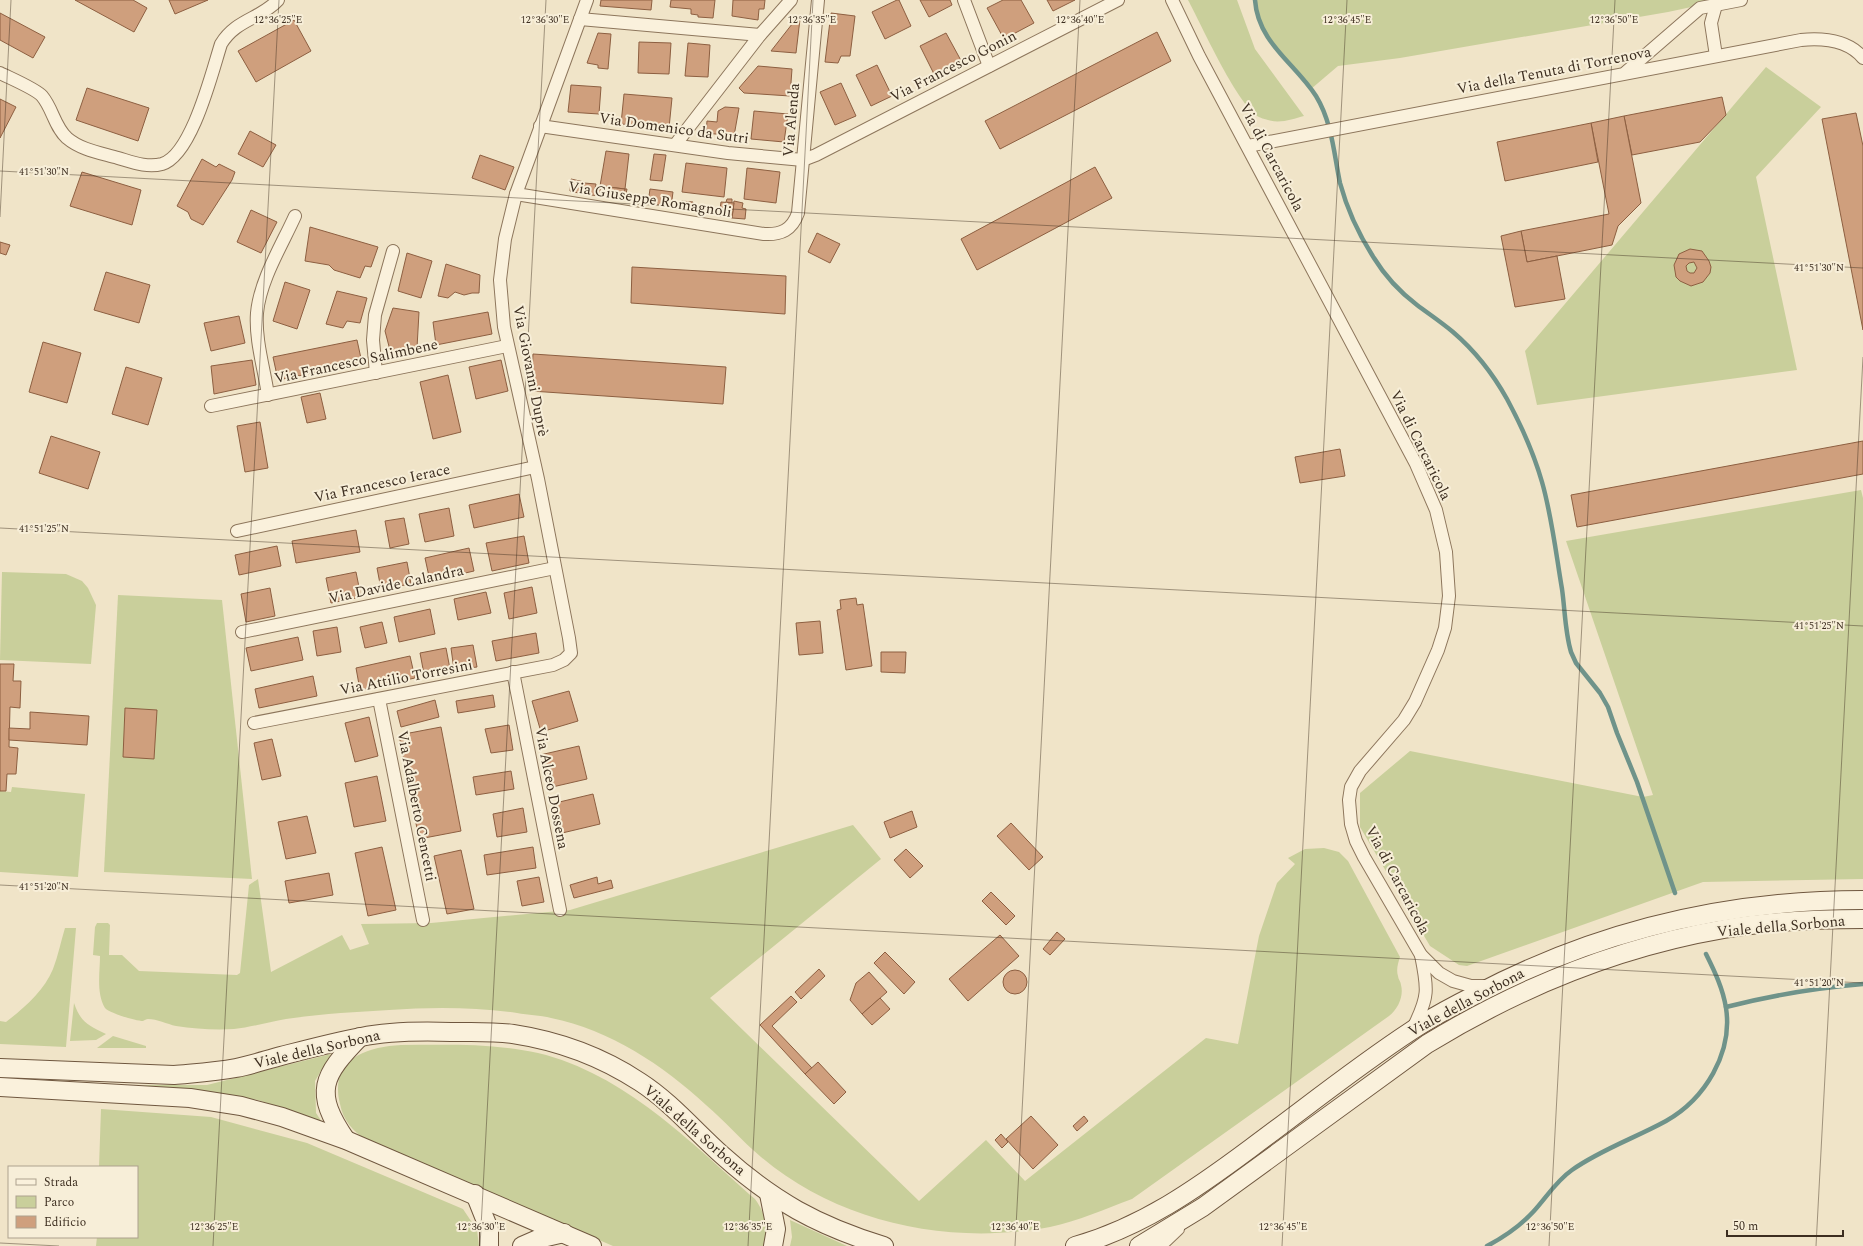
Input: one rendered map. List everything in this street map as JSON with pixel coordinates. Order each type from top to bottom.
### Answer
[{"type":"street","points":[[0,73],[40,94],[59,129],[76,144],[136,164],[150,166],[162,164],[177,154],[192,129],[201,107],[221,44],[225,37],[236,26],[267,9],[278,0]]},
{"type":"street","name":"Via Giovanni Duprè","points":[[564,660],[571,653],[571,646],[535,467],[507,346],[502,311],[500,280],[505,239],[516,194],[587,0]]},
{"type":"street","points":[[675,145],[760,35],[791,0]]},
{"type":"street","name":"Via Alenda","points":[[779,233],[791,227],[798,213],[818,0]]},
{"type":"street","points":[[964,0],[989,66]]},
{"type":"street","name":"Via Francesco Gonin","points":[[803,160],[816,155],[1118,0]]},
{"type":"street","name":"Via di Carcaricola","points":[[1172,0],[1199,56],[1416,464],[1436,510],[1445,547],[1448,574],[1448,604],[1445,628],[1440,644],[1415,702],[1392,736],[1360,771],[1351,787],[1350,800],[1352,824],[1356,841],[1421,955],[1439,973],[1453,981],[1471,986],[1491,986]]},
{"type":"street","points":[[1625,73],[1698,10],[1704,7],[1741,0]]},
{"type":"street","points":[[1716,5],[1711,26],[1716,56]]},
{"type":"street","points":[[580,19],[760,35]]},
{"type":"street","name":"Via della Tenuta di Torrenova","points":[[1248,146],[1625,73],[1818,39],[1834,42],[1848,47],[1863,58]]},
{"type":"street","name":"Via Domenico da Sutri","points":[[540,126],[728,153],[803,160]]},
{"type":"street","name":"Via Giuseppe Romagnoli","points":[[516,194],[764,234],[779,233]]},
{"type":"street","points":[[268,395],[257,328],[258,306],[263,286],[295,216]]},
{"type":"street","points":[[376,373],[373,340],[375,315],[393,251]]},
{"type":"street","name":"Via Francesco Salimbene","points":[[211,406],[507,346]]},
{"type":"street","name":"Via Francesco Ierace","points":[[237,531],[535,467]]},
{"type":"street","name":"Via Davide Calandra","points":[[242,632],[555,568]]},
{"type":"street","name":"Via Attilio Torresini","points":[[254,723],[553,665],[564,660]]},
{"type":"street","name":"Via Alceo Dossena","points":[[513,672],[560,910]]},
{"type":"street","name":"Via Adalberto Cencetti","points":[[379,699],[423,920]]},
{"type":"street","name":"Viale della Sorbona","points":[[1075,1246],[1124,1229],[1176,1201],[1228,1165],[1412,1030],[1491,986],[1534,966],[1575,950],[1661,924],[1750,906],[1817,901],[1863,900]]},
{"type":"street","name":"Viale della Sorbona","points":[[1139,1246],[1203,1207],[1426,1044],[1465,1022],[1546,983],[1624,954],[1664,942],[1704,933],[1780,923],[1863,919]]},
{"type":"street","name":"Via di Carcaricola","points":[[1412,1030],[1423,1009],[1426,997],[1427,986],[1421,955]]},
{"type":"street","name":"Viale della Sorbona","points":[[0,1068],[144,1075],[202,1073],[238,1068],[314,1047],[360,1037],[401,1032],[504,1033],[553,1042],[585,1053],[614,1066],[656,1094],[722,1155],[769,1194],[814,1220],[884,1246]]},
{"type":"street","points":[[346,1140],[328,1111],[326,1088],[330,1074],[336,1062],[360,1037]]},
{"type":"street","points":[[0,1087],[168,1096],[227,1104],[282,1117],[346,1140],[475,1194],[592,1246]]},
{"type":"street","points":[[475,1194],[489,1229],[489,1246]]},
{"type":"street","points":[[769,1194],[776,1229],[773,1246]]},
{"type":"street","points":[[1160,1246],[1203,1207]]},
{"type":"street","points":[[522,1246],[538,1239],[564,1233]]},
{"type":"green space","points":[[1188,0],[1237,0],[1255,49],[1304,116],[1286,121],[1273,121],[1258,117],[1248,107],[1229,79]]},
{"type":"green space","points":[[1255,0],[1724,0],[1668,12],[1400,58],[1338,66],[1311,89],[1268,38],[1257,14]]},
{"type":"green space","points":[[1766,67],[1821,107],[1756,177],[1797,370],[1537,405],[1525,351]]},
{"type":"green space","points":[[1861,490],[1863,498],[1863,879],[1703,882],[1467,966],[1459,965],[1430,946],[1360,827],[1360,793],[1410,751],[1643,797],[1653,795],[1566,541]]},
{"type":"green space","points":[[2,572],[66,574],[82,581],[88,588],[96,605],[91,664],[0,660]]},
{"type":"green space","points":[[118,595],[222,600],[252,879],[104,872]]},
{"type":"green space","points":[[12,787],[85,794],[78,877],[0,872],[0,791],[11,792]]},
{"type":"green space","points":[[853,825],[881,859],[710,998],[919,1201],[986,1140],[1025,1181],[1206,1038],[1238,1044],[1259,936],[1277,883],[1295,864],[1288,858],[1305,849],[1324,848],[1339,852],[1348,861],[1400,957],[1397,971],[1402,989],[1401,998],[1398,1006],[1389,1016],[1132,1199],[1081,1218],[1050,1227],[1012,1232],[974,1233],[935,1231],[897,1224],[860,1213],[825,1198],[792,1180],[761,1157],[713,1111],[672,1076],[654,1063],[615,1040],[573,1024],[543,1016],[501,1011],[437,1008],[324,1014],[286,1019],[234,1029],[205,1029],[176,1026],[151,1019],[140,1021],[123,1016],[107,1010],[100,996],[100,956],[93,955],[95,927],[97,923],[108,923],[110,925],[109,955],[122,955],[139,971],[237,975],[240,973],[249,885],[258,879],[271,972],[342,935],[350,950],[369,944],[361,924],[431,923],[570,910]]},
{"type":"green space","points":[[65,928],[76,928],[66,1047],[0,1044],[0,1021],[6,1022],[13,1017],[39,992],[44,985],[53,969]]},
{"type":"green space","points":[[74,1003],[79,1015],[86,1023],[106,1034],[96,1040],[70,1041]]},
{"type":"green space","points":[[113,1036],[146,1046],[146,1048],[97,1048]]},
{"type":"green space","points":[[470,1045],[538,1053],[570,1063],[628,1093],[681,1133],[755,1199],[766,1221],[767,1233],[764,1246],[613,1246],[367,1140],[349,1125],[341,1110],[338,1089],[340,1076],[345,1067],[353,1059],[363,1053],[388,1046]]},
{"type":"green space","points":[[331,1054],[315,1081],[316,1113],[322,1122],[258,1100],[141,1085],[207,1085]]},
{"type":"green space","points":[[101,1109],[211,1117],[307,1143],[463,1209],[477,1230],[479,1246],[96,1246],[97,1238],[138,1238],[138,1166],[99,1166]]},
{"type":"green space","points":[[790,1220],[847,1246],[790,1246],[792,1237]]},
{"type":"building","points":[[75,0],[133,0],[147,8],[134,32]]},
{"type":"building","points":[[169,0],[208,0],[175,14]]},
{"type":"building","points":[[601,0],[652,0],[651,10],[600,6]]},
{"type":"building","points":[[671,0],[715,0],[713,18],[698,17],[698,15],[691,14],[691,9],[670,7]]},
{"type":"building","points":[[733,0],[765,0],[764,9],[759,9],[758,20],[732,16]]},
{"type":"building","points":[[899,0],[911,26],[885,39],[872,12]]},
{"type":"building","points":[[920,0],[950,0],[952,5],[929,17]]},
{"type":"building","points":[[1003,0],[1021,0],[1034,23],[1004,39],[987,8]]},
{"type":"building","points":[[1047,0],[1075,0],[1053,11]]},
{"type":"building","points":[[0,13],[45,37],[33,58],[0,40]]},
{"type":"building","points":[[831,13],[855,16],[850,56],[841,56],[838,63],[825,62]]},
{"type":"building","points":[[796,19],[800,19],[796,53],[771,51]]},
{"type":"building","points":[[294,20],[311,51],[256,82],[238,51]]},
{"type":"building","points":[[1157,32],[1171,61],[1000,149],[985,121]]},
{"type":"building","points":[[598,33],[611,34],[608,69],[598,68],[598,65],[587,63]]},
{"type":"building","points":[[946,33],[964,66],[937,80],[920,46]]},
{"type":"building","points":[[639,42],[671,43],[669,74],[638,73]]},
{"type":"building","points":[[688,43],[710,45],[708,77],[685,76]]},
{"type":"building","points":[[877,65],[892,96],[871,106],[856,75]]},
{"type":"building","points":[[758,66],[792,69],[790,96],[744,93],[739,88]]},
{"type":"building","points":[[841,83],[856,116],[835,125],[820,92]]},
{"type":"building","points":[[571,85],[601,87],[599,114],[568,112]]},
{"type":"building","points":[[87,88],[149,108],[138,141],[76,120]]},
{"type":"building","points":[[624,94],[672,98],[669,128],[621,124]]},
{"type":"building","points":[[1722,97],[1726,115],[1700,142],[1632,155],[1624,116]]},
{"type":"building","points":[[0,99],[16,107],[0,138]]},
{"type":"building","points":[[725,107],[739,108],[734,136],[706,133],[707,121],[717,122],[718,111]]},
{"type":"building","points":[[754,111],[788,114],[784,142],[751,139]]},
{"type":"building","points":[[1856,113],[1863,146],[1863,330],[1822,119]]},
{"type":"building","points":[[1624,116],[1641,203],[1618,226],[1612,245],[1527,262],[1521,231],[1609,214],[1591,123]]},
{"type":"building","points":[[1591,123],[1598,162],[1505,181],[1497,142]]},
{"type":"building","points":[[250,131],[276,145],[263,167],[238,154]]},
{"type":"building","points":[[606,151],[629,154],[625,189],[600,186]]},
{"type":"building","points":[[654,154],[666,155],[662,181],[650,180]]},
{"type":"building","points":[[480,155],[514,167],[505,190],[472,178]]},
{"type":"building","points":[[202,159],[216,167],[219,164],[235,172],[232,180],[203,225],[191,219],[188,212],[177,206]]},
{"type":"building","points":[[686,163],[727,168],[724,197],[682,192]]},
{"type":"building","points":[[1095,167],[1112,198],[977,270],[961,239]]},
{"type":"building","points":[[747,168],[780,172],[776,203],[744,199]]},
{"type":"building","points":[[82,172],[141,190],[132,225],[70,206]]},
{"type":"building","points":[[571,179],[584,182],[583,194],[570,191]]},
{"type":"building","points":[[584,183],[596,184],[595,189],[601,190],[600,196],[583,194]]},
{"type":"building","points":[[608,187],[625,189],[624,199],[607,197]]},
{"type":"building","points":[[625,189],[627,189],[624,199]]},
{"type":"building","points":[[650,189],[673,192],[671,207],[648,203]]},
{"type":"building","points":[[727,199],[732,199],[732,203],[726,202]]},
{"type":"building","points":[[681,201],[693,202],[692,209],[680,208]]},
{"type":"building","points":[[734,201],[743,203],[742,208],[746,209],[745,219],[732,218]]},
{"type":"building","points":[[721,202],[734,203],[732,218],[719,216]]},
{"type":"building","points":[[251,210],[277,222],[261,253],[237,242]]},
{"type":"building","points":[[310,227],[378,247],[371,267],[365,266],[360,278],[334,270],[329,265],[305,261]]},
{"type":"building","points":[[1521,231],[1527,262],[1557,256],[1565,299],[1515,307],[1501,236]]},
{"type":"building","points":[[817,233],[840,244],[830,263],[808,252]]},
{"type":"building","points":[[0,242],[10,245],[6,255],[0,253]]},
{"type":"building","points":[[1690,249],[1702,251],[1711,267],[1710,273],[1703,282],[1691,286],[1680,281],[1676,277],[1674,265],[1679,254]],"holes":[[[1694,262],[1697,268],[1694,273],[1690,273],[1687,271],[1686,266],[1689,263]]]},
{"type":"building","points":[[407,253],[432,261],[421,298],[398,291]]},
{"type":"building","points":[[446,264],[480,275],[479,293],[464,295],[455,292],[448,298],[438,296]]},
{"type":"building","points":[[632,267],[786,276],[785,314],[631,303]]},
{"type":"building","points":[[106,272],[150,285],[139,323],[94,310]]},
{"type":"building","points":[[285,282],[310,290],[297,329],[273,321]]},
{"type":"building","points":[[337,291],[367,298],[360,323],[347,321],[343,328],[326,324]]},
{"type":"building","points":[[393,308],[419,312],[417,348],[391,354],[385,331]]},
{"type":"building","points":[[488,312],[492,334],[436,345],[433,322]]},
{"type":"building","points":[[239,316],[245,343],[211,351],[204,323]]},
{"type":"building","points":[[357,340],[362,363],[278,380],[273,357]]},
{"type":"building","points":[[43,342],[81,353],[67,403],[29,392]]},
{"type":"building","points":[[533,354],[726,367],[723,404],[531,391]]},
{"type":"building","points":[[252,360],[256,385],[214,394],[211,366]]},
{"type":"building","points":[[501,360],[508,391],[476,399],[469,367]]},
{"type":"building","points":[[126,367],[162,378],[148,425],[112,414]]},
{"type":"building","points":[[448,375],[461,432],[433,439],[420,382]]},
{"type":"building","points":[[320,393],[326,419],[307,423],[301,397]]},
{"type":"building","points":[[260,422],[268,468],[245,472],[237,426]]},
{"type":"building","points":[[51,436],[100,452],[88,489],[39,473]]},
{"type":"building","points":[[1863,441],[1863,474],[1577,527],[1571,495]]},
{"type":"building","points":[[1340,449],[1345,476],[1300,483],[1295,457]]},
{"type":"building","points":[[519,494],[524,517],[474,528],[469,505]]},
{"type":"building","points":[[449,508],[454,536],[425,542],[419,514]]},
{"type":"building","points":[[404,518],[409,544],[390,548],[385,521]]},
{"type":"building","points":[[356,530],[360,552],[296,563],[292,541]]},
{"type":"building","points":[[524,536],[529,563],[492,571],[486,543]]},
{"type":"building","points":[[277,546],[281,566],[239,575],[235,555]]},
{"type":"building","points":[[469,548],[474,571],[430,581],[425,558]]},
{"type":"building","points":[[407,562],[411,584],[381,589],[377,568]]},
{"type":"building","points":[[356,572],[361,597],[331,603],[326,578]]},
{"type":"building","points":[[532,587],[537,613],[509,619],[504,593]]},
{"type":"building","points":[[270,588],[275,616],[246,622],[241,594]]},
{"type":"building","points":[[486,592],[491,613],[458,620],[454,599]]},
{"type":"building","points":[[856,598],[857,605],[863,604],[872,666],[846,670],[837,610],[841,609],[840,600]]},
{"type":"building","points":[[430,609],[435,634],[399,642],[394,617]]},
{"type":"building","points":[[820,621],[823,653],[799,655],[796,623]]},
{"type":"building","points":[[382,622],[387,643],[365,648],[360,627]]},
{"type":"building","points":[[337,627],[341,652],[317,656],[313,631]]},
{"type":"building","points":[[536,633],[539,653],[496,661],[492,641]]},
{"type":"building","points":[[298,637],[303,660],[251,671],[246,648]]},
{"type":"building","points":[[473,645],[477,667],[454,670],[451,648]]},
{"type":"building","points":[[446,648],[450,669],[424,674],[420,653]]},
{"type":"building","points":[[881,652],[906,652],[905,673],[881,672]]},
{"type":"building","points":[[410,656],[415,678],[360,690],[356,668]]},
{"type":"building","points":[[0,664],[14,664],[13,681],[21,681],[20,708],[10,707],[9,747],[18,748],[16,774],[7,774],[6,791],[0,791]]},
{"type":"building","points":[[313,676],[317,696],[259,708],[255,689]]},
{"type":"building","points":[[569,691],[578,721],[541,732],[532,701]]},
{"type":"building","points":[[493,695],[495,707],[458,713],[456,701]]},
{"type":"building","points":[[435,700],[439,717],[401,727],[397,711]]},
{"type":"building","points":[[125,708],[157,710],[154,759],[123,757]]},
{"type":"building","points":[[30,712],[89,716],[87,745],[9,740],[9,728],[30,729]]},
{"type":"building","points":[[369,717],[378,756],[355,762],[345,723]]},
{"type":"building","points":[[509,725],[513,750],[491,753],[485,729]]},
{"type":"building","points":[[441,727],[461,831],[419,839],[399,735]]},
{"type":"building","points":[[272,739],[281,776],[262,780],[254,743]]},
{"type":"building","points":[[579,746],[587,779],[548,788],[540,755]]},
{"type":"building","points":[[511,771],[514,789],[476,795],[473,777]]},
{"type":"building","points":[[377,776],[386,821],[354,827],[345,783]]},
{"type":"building","points":[[593,794],[600,824],[558,834],[551,804]]},
{"type":"building","points":[[523,808],[527,832],[497,837],[493,814]]},
{"type":"building","points":[[912,811],[917,827],[890,838],[884,822]]},
{"type":"building","points":[[307,816],[316,853],[286,859],[278,822]]},
{"type":"building","points":[[1011,823],[1043,857],[1029,870],[997,836]]},
{"type":"building","points":[[382,847],[396,910],[368,916],[355,853]]},
{"type":"building","points":[[533,847],[536,868],[487,875],[484,855]]},
{"type":"building","points":[[906,849],[923,866],[910,878],[894,860]]},
{"type":"building","points":[[461,850],[474,909],[447,914],[434,856]]},
{"type":"building","points":[[329,873],[333,895],[289,903],[285,881]]},
{"type":"building","points":[[539,877],[544,902],[522,906],[517,881]]},
{"type":"building","points":[[597,877],[598,884],[611,880],[613,888],[574,898],[570,885]]},
{"type":"building","points":[[991,892],[1015,916],[1006,925],[982,901]]},
{"type":"building","points":[[1057,932],[1065,939],[1050,955],[1043,949]]},
{"type":"building","points":[[1000,935],[1019,956],[968,1001],[949,979]]},
{"type":"building","points":[[885,952],[915,982],[904,994],[874,963]]},
{"type":"building","points":[[819,969],[825,976],[801,999],[795,992]]},
{"type":"building","points":[[1015,970],[1024,973],[1027,982],[1024,991],[1015,994],[1006,991],[1003,982],[1006,973]]},
{"type":"building","points":[[869,972],[887,992],[862,1014],[850,1000],[856,983]]},
{"type":"building","points":[[791,996],[797,1002],[772,1026],[812,1068],[805,1074],[760,1025]]},
{"type":"building","points":[[880,998],[890,1009],[872,1025],[862,1014]]},
{"type":"building","points":[[818,1062],[846,1092],[834,1104],[805,1074]]},
{"type":"building","points":[[1031,1116],[1058,1145],[1033,1169],[1006,1139]]},
{"type":"building","points":[[1084,1116],[1088,1121],[1077,1131],[1073,1126]]},
{"type":"building","points":[[1001,1134],[1008,1142],[1002,1148],[995,1140]]},
{"type":"waterway","points":[[1255,0],[1258,15],[1270,41],[1316,96],[1326,116],[1340,183],[1346,202],[1358,231],[1378,265],[1405,295],[1440,321],[1461,339],[1476,355],[1502,390],[1522,429],[1539,471],[1545,495],[1554,536],[1567,637],[1571,652],[1576,663],[1600,693],[1608,707],[1637,782],[1675,893]]},
{"type":"waterway","points":[[1487,1246],[1506,1235],[1523,1222],[1566,1174],[1594,1156],[1666,1121],[1680,1112],[1704,1087],[1720,1058],[1725,1042],[1727,1025],[1726,1008],[1721,987],[1706,954]]},
{"type":"waterway","points":[[1726,1007],[1794,992],[1863,984]]}]
